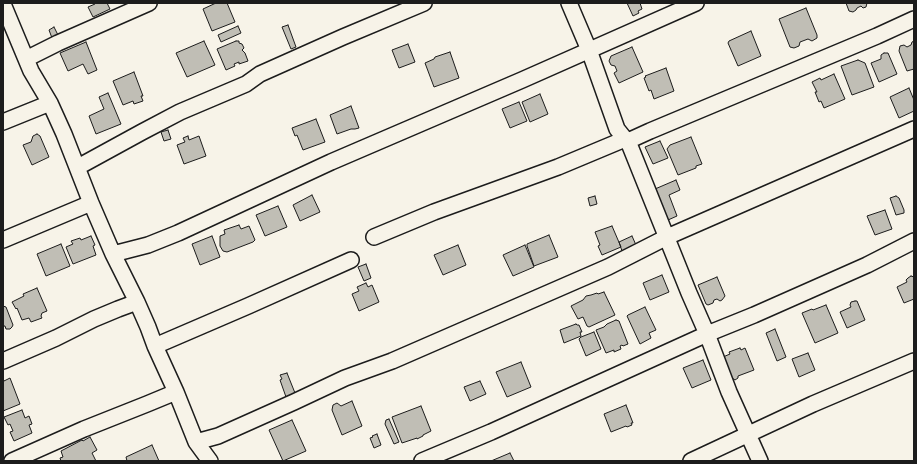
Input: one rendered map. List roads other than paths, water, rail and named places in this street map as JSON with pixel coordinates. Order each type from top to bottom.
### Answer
[{"type":"street","points":[[26,59],[58,43],[149,3]]},
{"type":"street","points":[[78,167],[180,112],[246,84],[260,74],[424,3]]},
{"type":"street","points":[[570,3],[589,50],[617,129],[626,140],[707,334],[729,392],[760,461]]},
{"type":"street","points":[[113,254],[148,245],[178,233],[331,162],[696,3]]},
{"type":"street","points":[[3,4],[31,71],[50,103],[78,167],[91,204],[113,254],[137,302],[148,327],[154,346],[176,392],[196,442],[210,461]]},
{"type":"street","points":[[374,237],[428,214],[558,167],[650,131],[914,19]]},
{"type":"street","points":[[3,122],[50,103]]},
{"type":"street","points":[[196,442],[218,436],[345,378],[392,361],[600,270],[667,237],[914,129]]},
{"type":"street","points":[[3,240],[91,204]]},
{"type":"street","points":[[422,461],[491,432],[707,334],[867,265],[914,241]]},
{"type":"street","points":[[154,346],[351,260]]},
{"type":"street","points":[[3,361],[56,338],[94,319],[137,302]]},
{"type":"street","points":[[691,461],[813,404],[914,361]]},
{"type":"street","points":[[12,461],[84,429],[176,392]]}]
